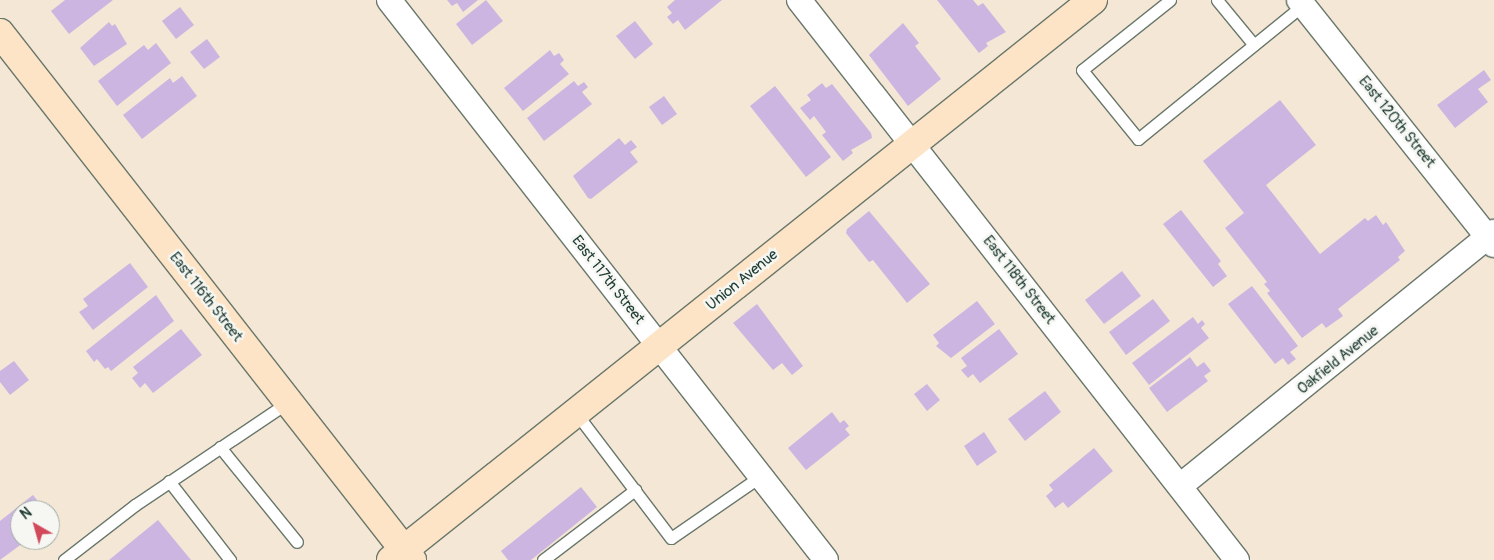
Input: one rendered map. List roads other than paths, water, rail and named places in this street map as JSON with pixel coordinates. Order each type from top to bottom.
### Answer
[{"type":"main road","name":"Union Avenue","points":[[402,557],[659,346],[1093,0]]},
{"type":"main road","name":"East 116th Street","points":[[0,33],[288,402],[402,557]]},
{"type":"street","name":"East 117th Street","points":[[389,0],[826,560]]},
{"type":"street","name":"East 118th Street","points":[[799,0],[1237,560]]},
{"type":"street","name":"East 120th Street","points":[[1301,3],[1492,238]]},
{"type":"street","name":"Oakfield Avenue","points":[[1180,486],[1492,238]]},
{"type":"lane","points":[[1170,0],[1082,70],[1138,139],[1254,46],[1301,3]]},
{"type":"lane","points":[[1217,0],[1254,46]]},
{"type":"lane","points":[[64,560],[169,481],[288,402]]},
{"type":"lane","points":[[576,413],[671,538],[761,476]]},
{"type":"lane","points":[[220,447],[297,542]]},
{"type":"lane","points":[[169,481],[230,560]]},
{"type":"lane","points":[[543,560],[635,490]]}]
